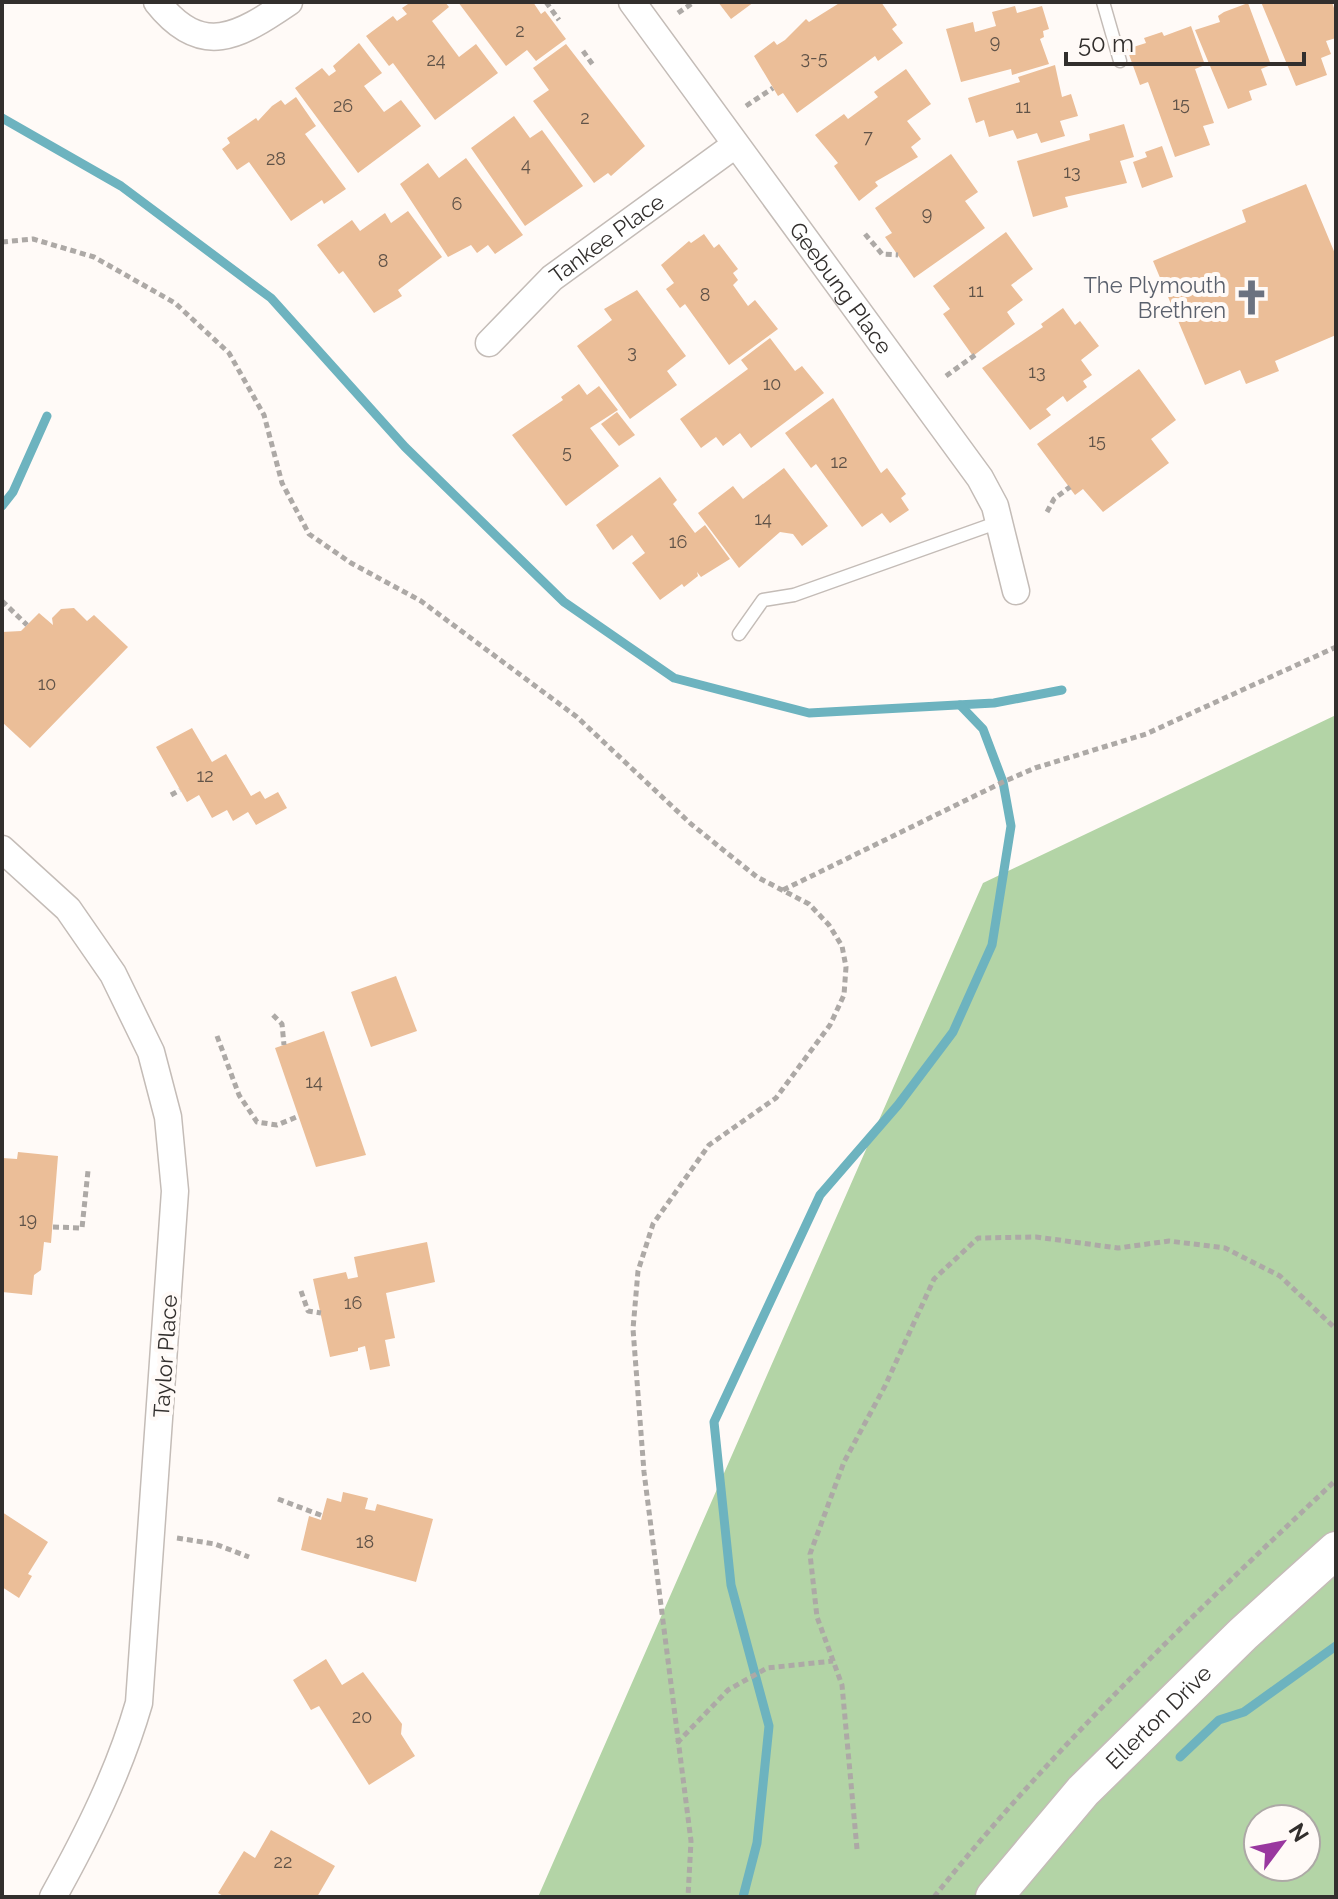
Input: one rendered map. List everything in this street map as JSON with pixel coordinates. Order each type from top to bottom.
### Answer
[{"type":"main road","name":"Ellerton Drive","points":[[994,1897],[1083,1791],[1243,1634],[1336,1550]]},
{"type":"street","points":[[157,2],[178,24],[191,32],[215,37],[241,34],[289,2]]},
{"type":"street","name":"Geebung Place","points":[[632,2],[980,478],[999,522],[1016,591]]},
{"type":"street","name":"Tankee Place","points":[[489,343],[552,278],[735,145]]},
{"type":"street","name":"Taylor Place","points":[[2,849],[68,909],[113,974],[151,1052],[168,1117],[175,1191],[139,1703],[126,1748],[93,1826],[53,1897]]},
{"type":"lane","points":[[1103,2],[1120,61]]},
{"type":"lane","points":[[739,634],[763,600],[794,595],[999,522]]},
{"type":"path","points":[[546,2],[559,20]]},
{"type":"path","points":[[678,13],[694,2]]},
{"type":"path","points":[[583,51],[593,65]]},
{"type":"path","points":[[746,106],[773,88]]},
{"type":"path","points":[[865,234],[882,254],[898,255]]},
{"type":"path","points":[[2,242],[33,239],[94,257],[175,303],[229,353],[264,415],[282,483],[309,534],[351,563],[421,601],[577,717],[691,824],[757,877],[809,904],[829,925],[842,946],[846,967],[844,995],[830,1025],[776,1098],[709,1145],[653,1224],[638,1271],[633,1329],[644,1472],[676,1743],[691,1841],[688,1897]]},
{"type":"path","points":[[946,376],[975,355]]},
{"type":"path","points":[[1047,512],[1054,499],[1070,487]]},
{"type":"path","points":[[2,601],[27,625]]},
{"type":"path","points":[[782,890],[1003,782],[1035,768],[1146,734],[1336,647]]},
{"type":"path","points":[[171,795],[180,790]]},
{"type":"path","points":[[273,1015],[282,1024],[284,1045]]},
{"type":"path","points":[[217,1036],[239,1095],[257,1122],[277,1125],[299,1116]]},
{"type":"path","points":[[53,1227],[82,1228],[88,1171]]},
{"type":"path","points":[[857,1849],[842,1685],[817,1617],[810,1554],[844,1462],[885,1386],[934,1279],[978,1238],[1036,1237],[1118,1248],[1169,1241],[1225,1248],[1280,1276],[1336,1329]]},
{"type":"path","points":[[301,1291],[308,1311],[321,1313]]},
{"type":"path","points":[[934,1897],[991,1826],[1094,1712],[1336,1480]]},
{"type":"path","points":[[278,1499],[323,1516]]},
{"type":"path","points":[[152,1534],[215,1544],[249,1557]]},
{"type":"path","points":[[676,1743],[728,1690],[767,1668],[833,1661]]},
{"type":"green space","points":[[1336,715],[1336,1897],[538,1897],[983,883]]},
{"type":"building","points":[[411,2],[445,2],[449,7],[432,21],[459,57],[476,44],[498,73],[435,120],[393,63],[389,66],[366,36],[393,16],[397,21],[407,14],[402,8]]},
{"type":"building","points":[[458,2],[533,2],[541,14],[545,11],[566,39],[536,61],[527,50],[506,66]]},
{"type":"building","points":[[718,2],[754,2],[731,19]]},
{"type":"building","points":[[841,2],[881,2],[897,25],[892,29],[903,43],[878,61],[875,56],[797,113],[783,93],[778,96],[754,56],[774,41],[777,45],[785,40],[806,19],[809,22]]},
{"type":"building","points":[[1261,2],[1332,2],[1336,14],[1336,38],[1326,41],[1331,54],[1321,58],[1327,75],[1296,86]]},
{"type":"building","points":[[1248,3],[1271,65],[1261,69],[1267,85],[1249,91],[1252,100],[1228,109],[1195,30],[1220,22],[1218,16]]},
{"type":"building","points":[[1015,6],[1017,13],[1042,6],[1049,29],[1043,31],[1044,37],[1040,39],[1049,64],[1012,75],[1011,69],[961,82],[946,29],[973,22],[975,32],[996,26],[992,12]]},
{"type":"building","points":[[1191,26],[1205,65],[1195,69],[1214,123],[1203,126],[1210,145],[1175,157],[1148,82],[1140,85],[1127,49],[1146,43],[1144,38],[1162,32],[1164,36]]},
{"type":"building","points":[[359,43],[382,73],[364,86],[384,112],[401,100],[421,126],[358,173],[295,88],[322,68],[329,76],[336,71],[333,66]]},
{"type":"building","points":[[566,44],[645,146],[611,176],[608,173],[594,183],[533,101],[549,90],[533,68]]},
{"type":"building","points":[[1055,65],[1062,97],[1071,94],[1078,116],[1060,121],[1065,136],[1041,143],[1037,133],[1017,139],[1013,130],[989,137],[984,120],[976,123],[968,98],[1020,82],[1018,77]]},
{"type":"building","points":[[906,69],[931,104],[907,121],[921,139],[911,147],[918,157],[875,182],[878,186],[859,201],[834,166],[838,163],[815,135],[844,114],[848,119],[878,97],[874,92]]},
{"type":"building","points":[[296,97],[316,126],[305,134],[346,189],[324,204],[322,200],[291,221],[249,162],[237,170],[222,149],[230,143],[227,138],[256,118],[258,121],[272,106],[281,100],[285,105]]},
{"type":"building","points":[[514,116],[530,138],[542,130],[583,186],[525,226],[471,148]]},
{"type":"building","points":[[1124,124],[1134,157],[1120,161],[1127,183],[1065,197],[1068,207],[1033,217],[1017,161],[1090,140],[1089,134]]},
{"type":"building","points":[[1162,146],[1173,177],[1142,188],[1133,162],[1147,157],[1145,152]]},
{"type":"building","points":[[951,154],[978,192],[965,201],[985,228],[914,278],[885,237],[892,233],[875,208]]},
{"type":"building","points":[[466,158],[523,235],[495,254],[488,245],[477,253],[471,245],[448,257],[400,184],[428,163],[439,178]]},
{"type":"building","name":"The Plymouth Brethren","points":[[1306,184],[1336,256],[1336,335],[1275,361],[1279,371],[1246,384],[1240,370],[1205,385],[1153,261],[1246,222],[1242,210]]},
{"type":"building","points":[[408,211],[442,257],[398,290],[402,296],[374,313],[343,271],[339,274],[317,245],[352,220],[360,231],[385,213],[391,223]]},
{"type":"building","points":[[1006,232],[1033,269],[1011,285],[1023,300],[1007,312],[1015,324],[973,356],[943,314],[950,309],[933,286]]},
{"type":"building","points":[[704,234],[714,248],[719,244],[738,269],[733,273],[738,280],[733,285],[748,306],[755,300],[778,329],[729,365],[685,304],[680,308],[666,289],[674,283],[661,265],[689,241],[691,243]]},
{"type":"building","points":[[637,290],[686,356],[667,371],[677,385],[630,419],[577,346],[612,320],[604,309]]},
{"type":"building","points":[[1063,308],[1075,325],[1080,321],[1099,346],[1081,360],[1092,375],[1083,381],[1087,387],[1067,402],[1063,396],[1046,409],[1051,415],[1030,430],[982,368],[1043,327],[1041,324]]},
{"type":"building","points":[[770,338],[795,371],[802,366],[824,393],[751,448],[740,433],[723,446],[716,437],[701,448],[680,419],[748,369],[741,360]]},
{"type":"building","points":[[1139,369],[1176,420],[1151,439],[1169,463],[1103,512],[1083,489],[1075,495],[1037,444]]},
{"type":"building","points":[[579,384],[587,395],[599,386],[618,410],[590,428],[619,466],[566,506],[512,435],[563,400],[561,397]]},
{"type":"building","points":[[833,398],[881,473],[887,468],[906,494],[901,498],[909,510],[890,523],[882,513],[862,527],[816,464],[811,468],[785,433]]},
{"type":"building","points":[[617,412],[635,435],[619,446],[601,424]]},
{"type":"building","points":[[784,468],[828,526],[802,546],[793,534],[780,532],[739,568],[698,513],[733,486],[743,499]]},
{"type":"building","points":[[660,477],[677,500],[673,504],[695,533],[705,525],[730,559],[701,577],[697,572],[698,576],[684,587],[682,584],[660,600],[632,563],[645,553],[632,535],[613,550],[596,525]]},
{"type":"building","points":[[74,608],[87,621],[94,615],[128,647],[30,748],[2,722],[2,632],[21,631],[39,613],[53,625],[52,618],[61,609]]},
{"type":"building","points":[[192,728],[212,762],[226,754],[251,796],[260,791],[265,799],[278,792],[287,808],[256,825],[248,812],[233,821],[227,810],[212,818],[199,795],[187,802],[156,747]]},
{"type":"building","points":[[396,976],[417,1031],[371,1047],[351,992]]},
{"type":"building","points":[[324,1031],[366,1155],[316,1167],[275,1048]]},
{"type":"building","points":[[18,1152],[58,1156],[51,1243],[44,1242],[41,1270],[34,1275],[32,1295],[2,1292],[2,1158],[17,1159]]},
{"type":"building","points":[[427,1242],[435,1282],[386,1293],[395,1338],[385,1340],[390,1366],[370,1370],[365,1346],[358,1348],[358,1351],[330,1357],[313,1279],[346,1272],[348,1279],[358,1277],[354,1257]]},
{"type":"building","points":[[343,1492],[368,1498],[365,1509],[375,1511],[377,1504],[433,1519],[416,1582],[301,1550],[309,1516],[321,1520],[327,1498],[341,1502]]},
{"type":"building","points":[[2,1512],[48,1542],[28,1574],[32,1576],[19,1598],[2,1587]]},
{"type":"building","points":[[326,1659],[342,1685],[363,1672],[402,1724],[401,1734],[415,1756],[369,1785],[319,1706],[311,1710],[293,1680]]},
{"type":"building","points":[[271,1830],[335,1866],[317,1897],[225,1897],[218,1893],[244,1851],[255,1858]]},
{"type":"waterway","points":[[2,118],[121,186],[271,298],[405,447],[564,602],[674,678],[809,713],[994,703],[1062,690]]},
{"type":"waterway","points":[[2,506],[13,492],[47,416]]},
{"type":"waterway","points":[[743,1897],[757,1843],[769,1726],[731,1585],[714,1422],[820,1195],[898,1105],[953,1032],[992,945],[1011,826],[1003,782],[983,729],[960,705]]},
{"type":"waterway","points":[[1180,1757],[1219,1720],[1244,1712],[1336,1646]]},
{"type":"place","name":"The Plymouth Brethren","points":[[1252,298]]}]
